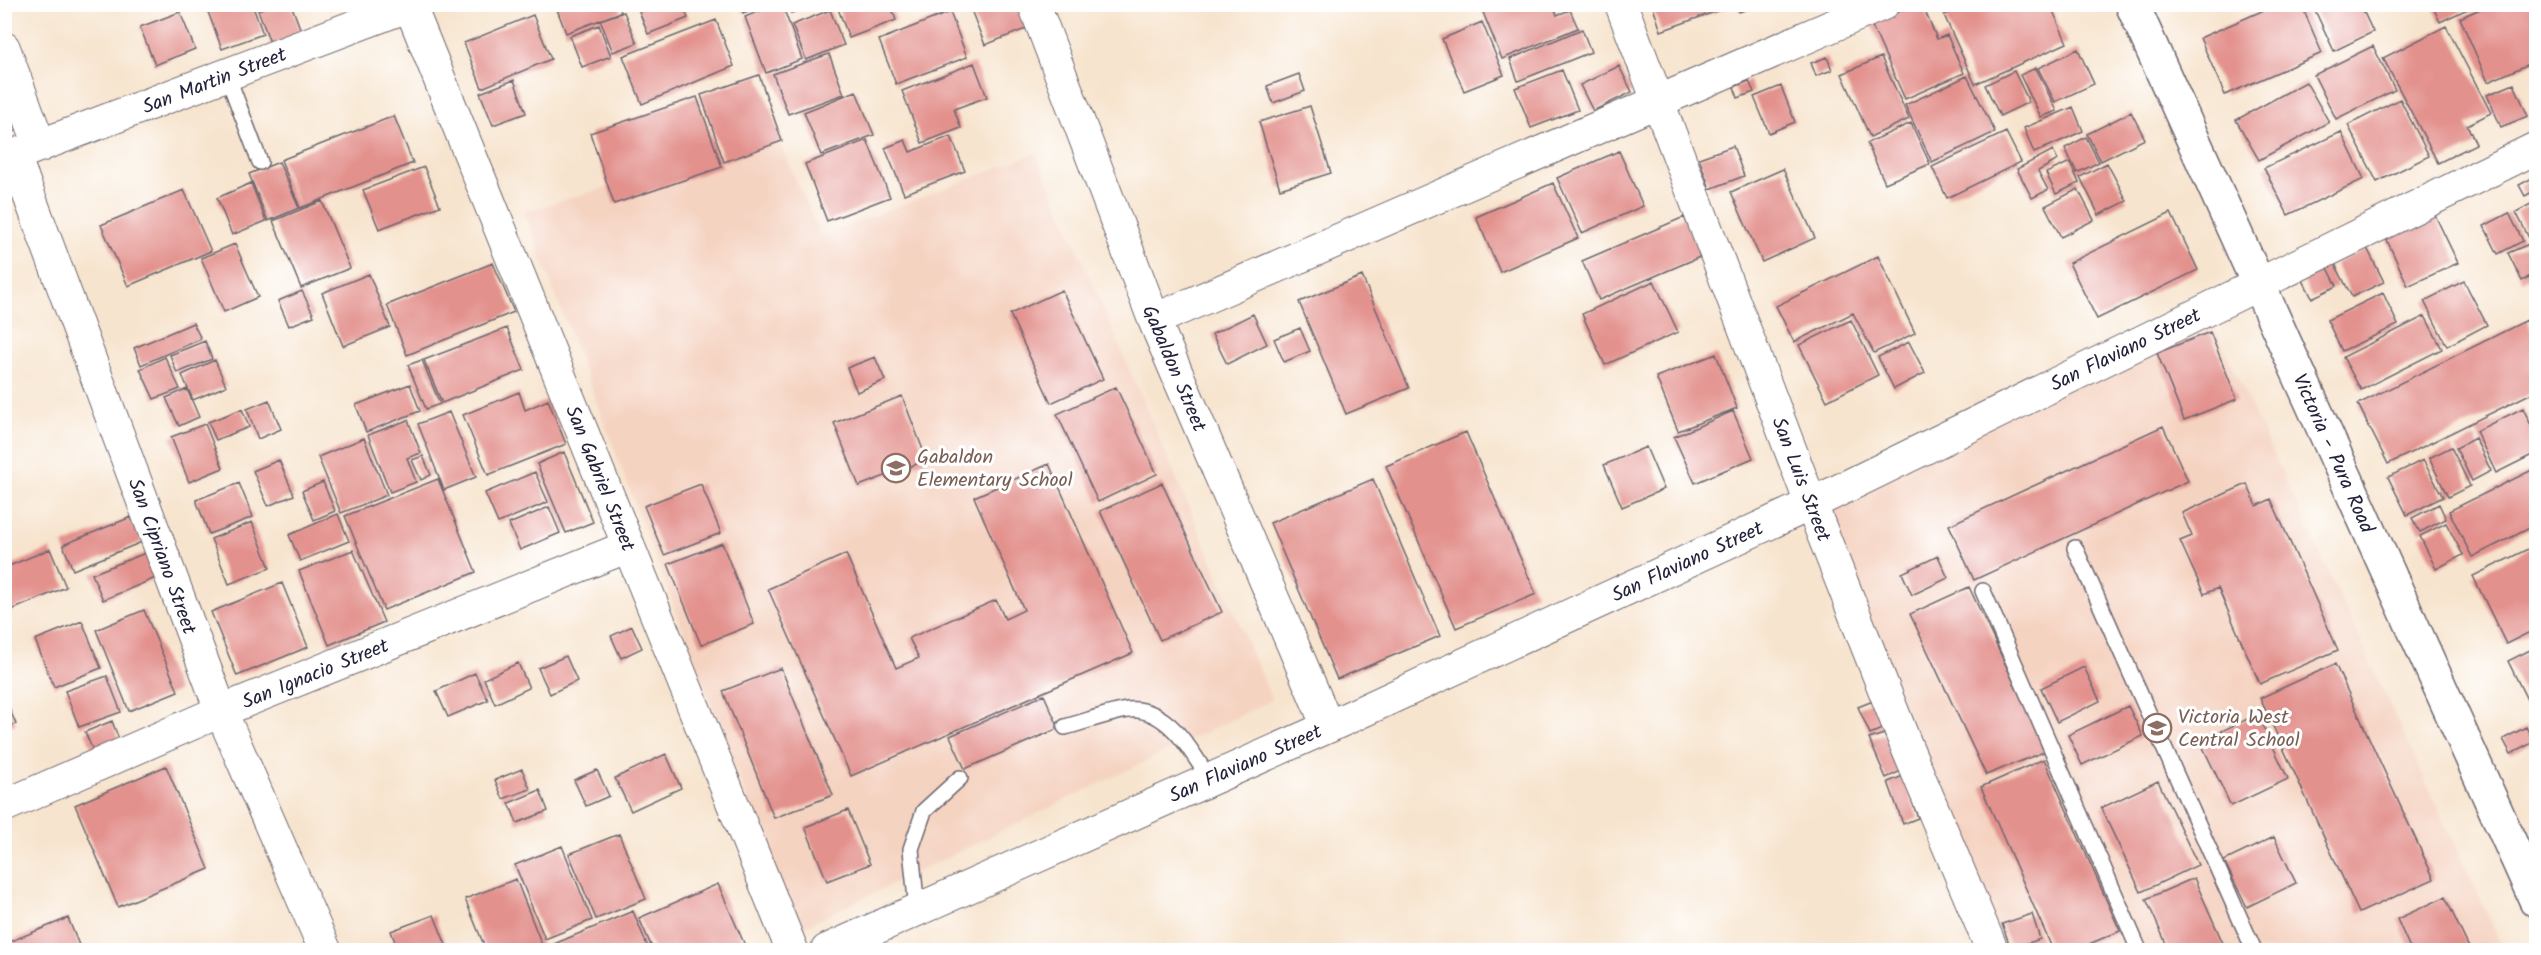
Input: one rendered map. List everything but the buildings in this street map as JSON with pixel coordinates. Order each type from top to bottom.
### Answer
[{"type":"main road","name":"Victoria - Pura Road","points":[[2132,4],[2257,283],[2527,855],[2536,900]]},
{"type":"street","name":"Gabaldon Street","points":[[1035,4],[1154,320],[1328,727]]},
{"type":"street","name":"San Luis Street","points":[[1621,4],[1811,504],[1906,745],[1992,951]]},
{"type":"street","points":[[1154,320],[1883,4]]},
{"type":"street","name":"San Martin Street","points":[[20,154],[412,5]]},
{"type":"street","name":"San Gabriel Street","points":[[412,5],[792,951]]},
{"type":"street","name":"San Cipriano Street","points":[[4,48],[20,154],[221,711],[325,951]]},
{"type":"street","name":"San Flaviano Street","points":[[827,951],[1328,727],[1811,504],[2536,148]]},
{"type":"street","name":"San Ignacio Street","points":[[4,806],[221,711],[629,546]]},
{"type":"lane","points":[[227,75],[260,162]]},
{"type":"lane","points":[[2075,548],[2254,951]]},
{"type":"lane","points":[[1983,591],[2139,951]]},
{"type":"lane","points":[[1065,727],[1129,710],[1150,714],[1178,733],[1209,779]]},
{"type":"lane","points":[[918,910],[911,849],[924,811],[960,778]]},
{"type":"shaded area","name":"Gabaldon Elementary School","points":[[777,137],[821,236],[1036,153],[1272,700],[797,930],[524,212]]},
{"type":"shaded area","name":"Victoria West Central School","points":[[2209,316],[2504,950],[2002,950],[1823,506]]},
{"type":"place","name":"Gabaldon Elementary School","points":[[896,468]]},
{"type":"place","name":"Victoria West Central School","points":[[2157,728]]}]
